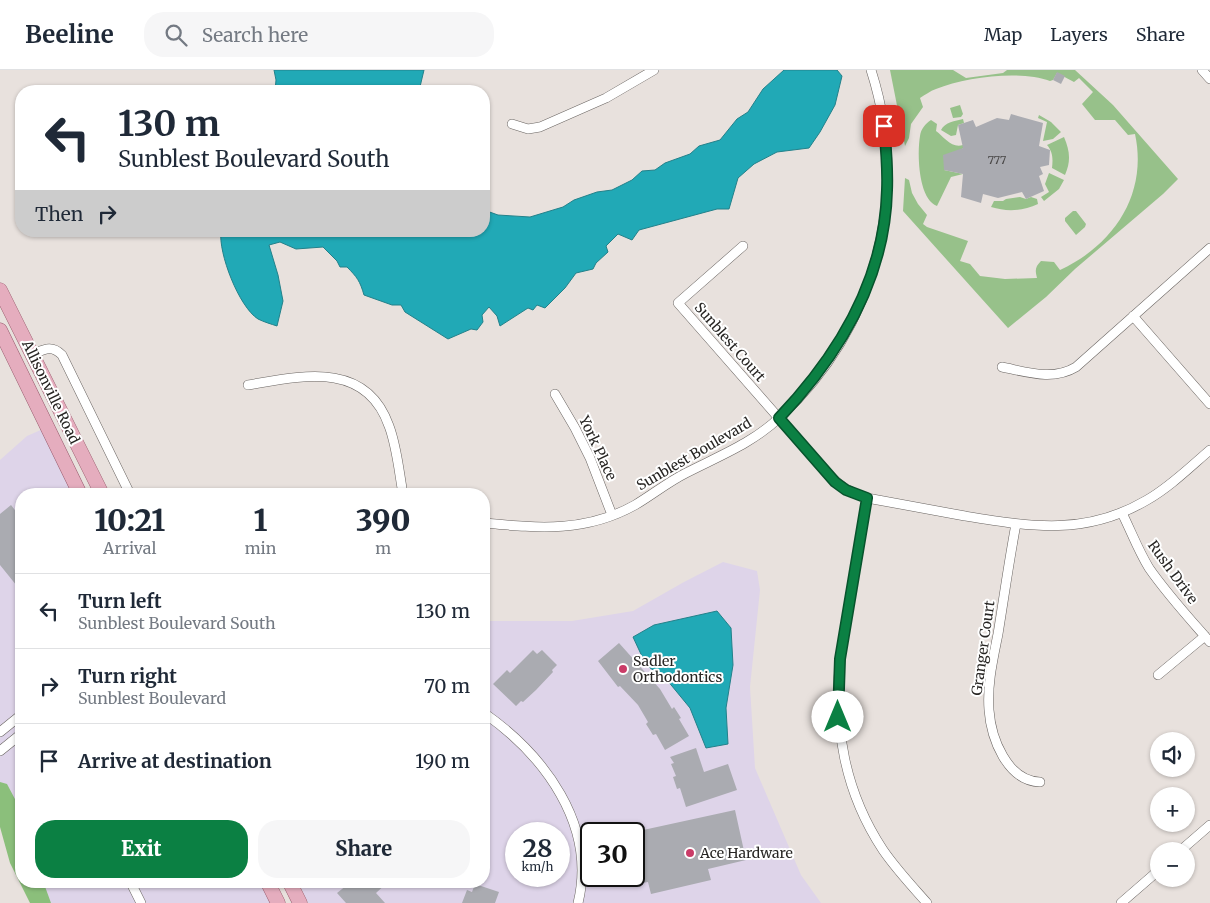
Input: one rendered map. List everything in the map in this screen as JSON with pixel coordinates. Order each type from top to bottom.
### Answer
[{"type":"main road","name":"Allisonville Road","points":[[0,290],[99,488]]},
{"type":"main road","name":"Allisonville Road","points":[[0,330],[77,488]]},
{"type":"main road","points":[[270,888],[278,903]]},
{"type":"main road","points":[[292,888],[300,903]]},
{"type":"street","points":[[512,124],[528,129],[540,128],[606,98],[654,70]]},
{"type":"street","name":"Sunblest Boulevard","points":[[490,524],[534,528],[559,528],[581,525],[635,505],[689,472],[744,444],[779,418],[810,383],[844,336],[863,299],[875,264],[886,206],[887,163],[881,107],[871,70]]},
{"type":"street","points":[[1202,70],[1210,79]]},
{"type":"street","name":"Sunblest Court","points":[[743,246],[678,304],[779,418]]},
{"type":"street","points":[[1002,367],[1052,375],[1068,371],[1210,248]]},
{"type":"street","points":[[1133,316],[1210,404]]},
{"type":"street","points":[[33,354],[54,348],[62,356],[127,488]]},
{"type":"street","points":[[248,385],[308,376],[322,376],[341,379],[364,391],[377,403],[388,424],[402,488]]},
{"type":"street","name":"York Place","points":[[554,394],[576,428],[612,515]]},
{"type":"street","points":[[779,418],[835,482],[846,490],[867,498],[1016,524],[1054,527],[1080,524],[1122,512],[1149,500],[1210,450]]},
{"type":"street","points":[[867,498],[840,659],[838,717],[841,747],[851,786],[868,825],[884,851],[927,903]]},
{"type":"street","name":"Rush Drive","points":[[1122,512],[1136,545],[1150,568],[1163,587],[1207,639]]},
{"type":"street","name":"Granger Court","points":[[1016,524],[991,674],[989,711],[994,734],[1007,762],[1025,778],[1032,782],[1040,782]]},
{"type":"street","points":[[1158,675],[1207,639]]},
{"type":"street","points":[[490,717],[527,749],[548,775],[565,802],[575,826],[580,854],[581,874],[578,903]]},
{"type":"street","points":[[0,732],[15,720]]},
{"type":"street","points":[[0,751],[15,739]]},
{"type":"street","points":[[1190,842],[1210,825]]},
{"type":"street","points":[[1121,903],[1150,878]]},
{"type":"street","points":[[134,888],[142,903]]},
{"type":"shaded area","points":[[43,429],[71,488],[15,488],[15,838],[0,799],[0,460],[27,436]]},
{"type":"shaded area","points":[[723,562],[757,571],[760,590],[750,687],[755,768],[801,875],[821,903],[308,903],[301,888],[490,888],[490,621],[572,621],[633,611]]},
{"type":"shaded area","points":[[35,888],[266,888],[274,903],[41,903]]},
{"type":"green space","points":[[890,70],[953,70],[966,78],[1003,73],[1007,70],[1075,70],[1113,105],[1178,179],[1075,269],[1046,297],[1008,328],[903,211],[905,178],[909,180],[912,193],[927,215],[923,224],[968,241],[960,261],[970,264],[980,276],[1005,279],[1037,278],[1036,269],[1041,261],[1054,262],[1060,270],[1096,247],[1111,232],[1123,215],[1131,197],[1136,177],[1138,156],[1135,134],[1128,135],[1115,120],[1095,120],[1082,104],[1093,92],[1079,78],[1074,82],[1057,73],[1053,80],[1050,81],[1024,76],[993,76],[948,85],[920,98],[923,107],[911,124],[909,138],[905,146]]},
{"type":"green space","points":[[960,105],[963,114],[961,117],[953,118],[950,108]]},
{"type":"green space","points":[[1039,115],[1051,122],[1061,132],[1053,139],[1043,141],[1047,122],[1038,118]]},
{"type":"green space","points":[[963,119],[964,123],[958,125],[956,135],[951,136],[941,130],[954,121]]},
{"type":"green space","points":[[931,120],[937,124],[936,131],[948,142],[959,146],[963,145],[963,148],[944,170],[963,174],[951,177],[937,206],[926,195],[922,185],[919,164],[921,133]]},
{"type":"green space","points":[[1064,137],[1069,156],[1065,175],[1052,168],[1052,156],[1047,145]]},
{"type":"green space","points":[[1049,173],[1064,180],[1059,189],[1044,201],[1041,197],[1049,192],[1045,184]]},
{"type":"green space","points":[[1020,197],[1037,199],[1038,204],[1015,210],[991,207],[994,201]]},
{"type":"green space","points":[[1073,211],[1076,211],[1086,224],[1076,235],[1065,221],[1065,218]]},
{"type":"green space","points":[[0,782],[7,784],[15,799],[15,873],[10,863],[0,827]]},
{"type":"green space","points":[[22,888],[46,888],[51,903],[30,903]]},
{"type":"water","points":[[274,70],[424,70],[420,85],[276,85]]},
{"type":"water","points":[[784,70],[837,70],[842,76],[835,105],[809,148],[777,152],[754,164],[738,178],[729,209],[717,209],[639,230],[632,240],[618,234],[606,246],[608,252],[596,263],[593,269],[576,273],[565,288],[545,308],[537,305],[533,310],[528,308],[500,326],[497,316],[489,307],[482,315],[483,322],[477,330],[471,329],[448,339],[405,312],[401,305],[392,305],[364,295],[360,283],[353,274],[347,267],[340,267],[337,261],[323,247],[296,249],[280,242],[269,245],[283,301],[277,326],[258,319],[251,313],[237,292],[226,265],[221,237],[490,237],[490,212],[498,215],[530,217],[563,207],[574,200],[597,192],[612,190],[632,180],[642,171],[655,170],[665,163],[690,154],[699,146],[720,140],[737,119],[748,112],[763,89]]},
{"type":"water","points":[[717,611],[731,628],[733,665],[726,708],[728,744],[706,748],[690,708],[667,680],[646,665],[633,637],[654,625]]},
{"type":"building","points":[[1057,72],[1065,76],[1061,84],[1053,80]]},
{"type":"building","points":[[1011,114],[1043,123],[1039,146],[1050,150],[1049,165],[1040,167],[1043,174],[1039,176],[1044,191],[1026,199],[1022,192],[998,198],[983,194],[981,203],[961,197],[963,174],[944,170],[943,155],[963,148],[958,125],[973,120],[976,127],[997,118],[1009,120]]},
{"type":"building","points":[[11,505],[15,510],[15,584],[0,565],[0,514]]},
{"type":"building","points":[[619,643],[660,689],[672,709],[674,707],[689,736],[665,750],[656,734],[653,735],[646,724],[648,722],[638,705],[620,686],[618,687],[598,661]]},
{"type":"building","points":[[533,650],[537,654],[542,650],[557,665],[536,690],[516,706],[493,684],[507,670],[510,673]]},
{"type":"building","points":[[696,748],[704,772],[728,764],[737,790],[686,807],[680,788],[677,789],[673,777],[676,776],[671,764],[674,763],[670,757]]},
{"type":"building","name":"Ace Hardware","points":[[735,810],[746,860],[708,869],[711,880],[651,894],[648,882],[645,882],[645,830]]},
{"type":"building","points":[[343,888],[381,888],[376,893],[385,903],[346,903],[337,893]]},
{"type":"building","points":[[474,888],[487,888],[499,892],[495,903],[462,903],[467,890],[472,892]]},
{"type":"place","name":"Sadler Orthodontics","points":[[623,669]]},
{"type":"place","name":"Ace Hardware","points":[[690,853]]},
{"type":"route","points":[[838,717],[840,659],[867,498],[846,490],[835,482],[779,418],[793,404],[834,352],[851,323],[870,281],[884,226],[886,206],[887,163],[884,126]]}]
